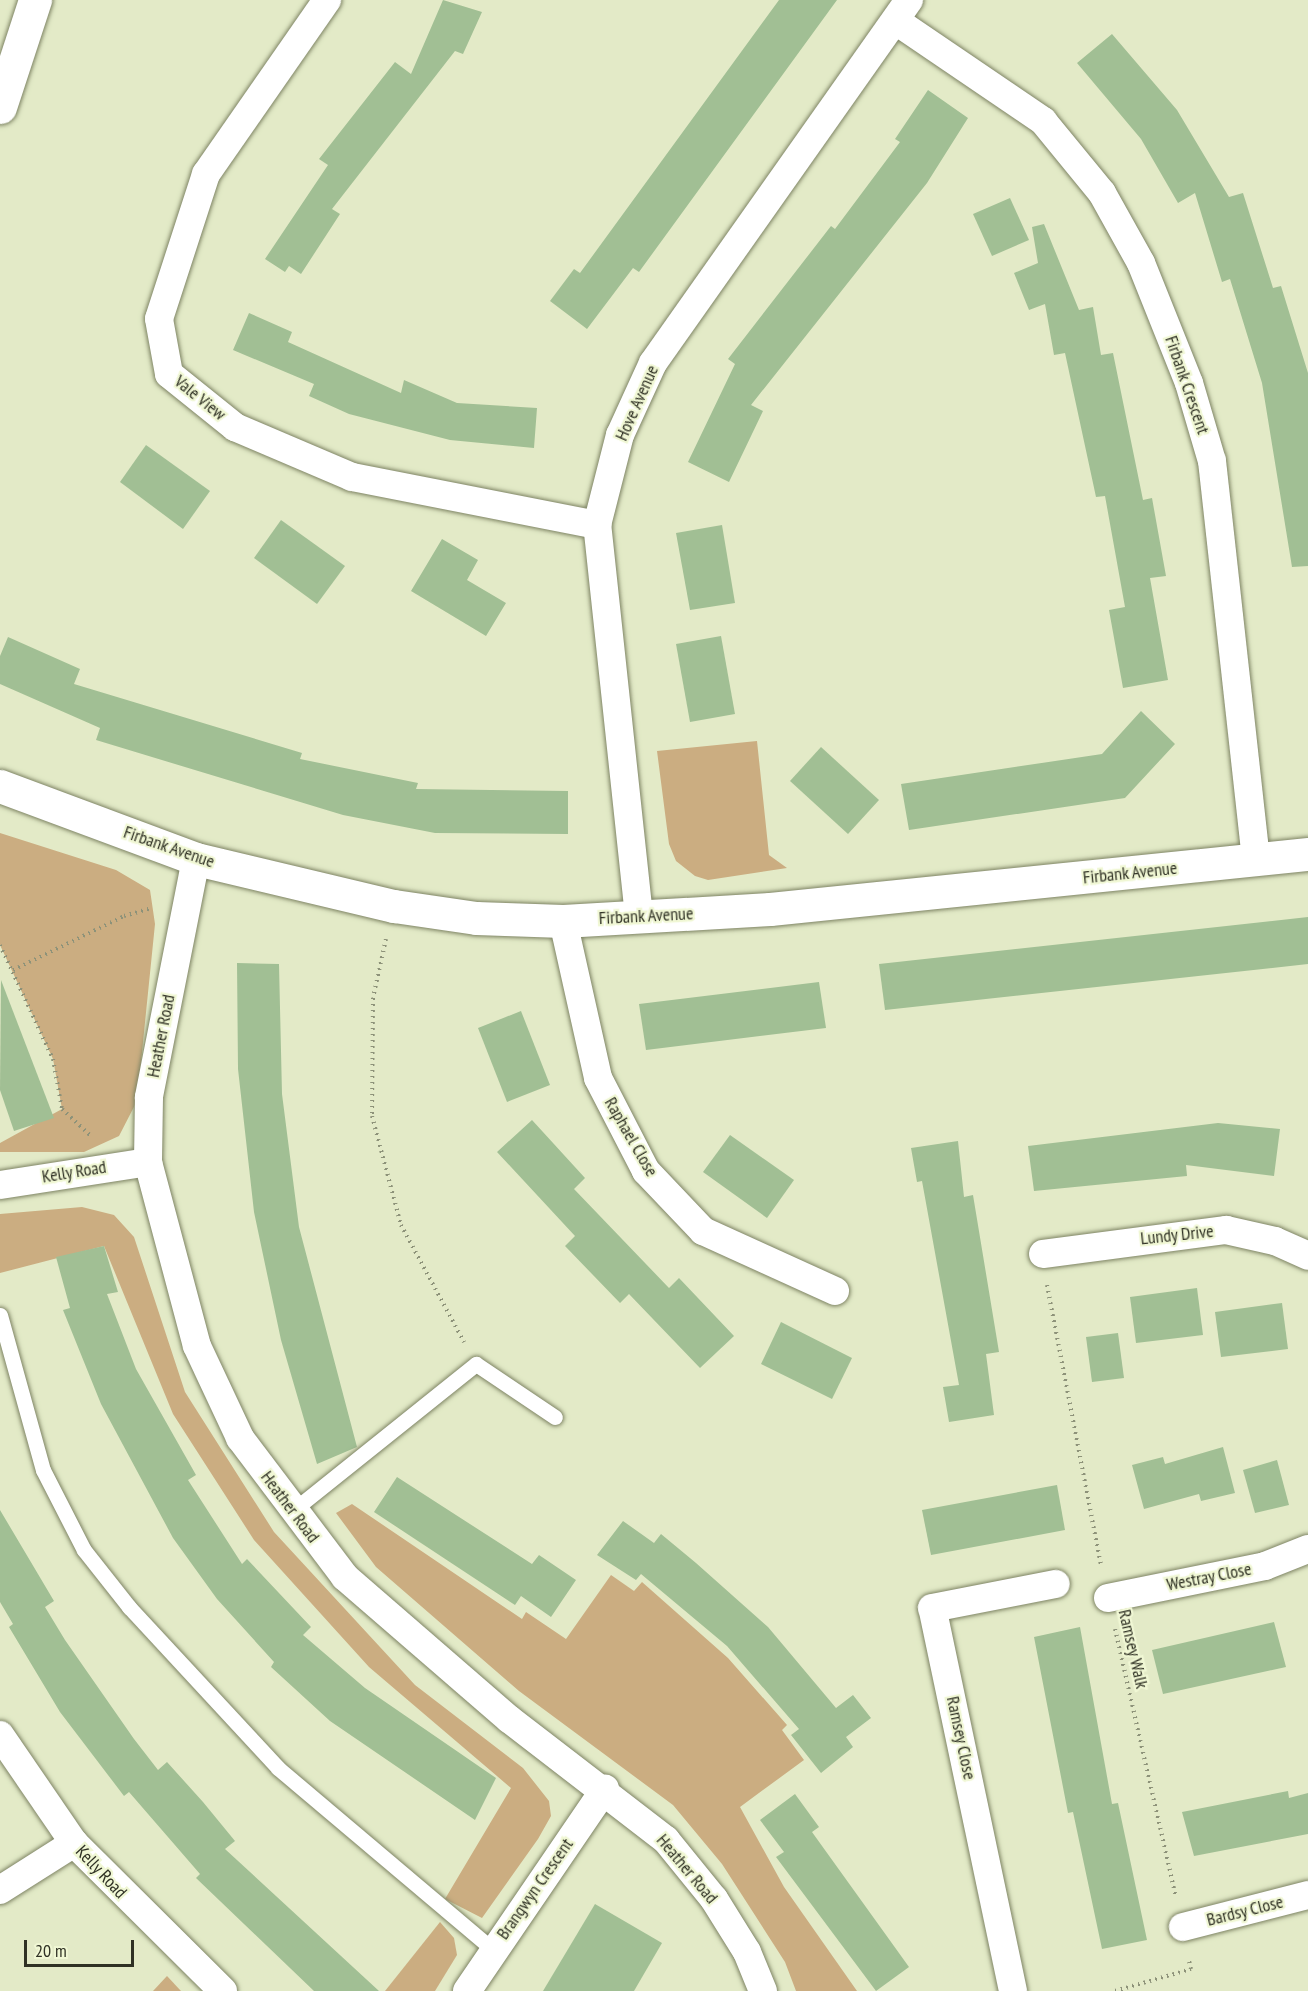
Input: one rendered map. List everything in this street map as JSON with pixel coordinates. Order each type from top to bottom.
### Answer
[{"type":"main road","points":[[0,107],[35,0]]},
{"type":"main road","name":"Firbank Avenue","points":[[0,786],[196,859],[394,906],[563,921],[639,916],[1308,854]]},
{"type":"street","name":"Vale View","points":[[327,0],[206,174],[159,319],[170,374],[235,427],[352,477],[597,525]]},
{"type":"street","name":"Hove Avenue","points":[[639,916],[597,525],[620,435],[653,363],[902,10]]},
{"type":"street","name":"Firbank Crescent","points":[[902,10],[1042,121],[1102,193],[1141,263],[1189,384],[1212,461],[1256,860]]},
{"type":"street","name":"Heather Road","points":[[196,859],[136,1163],[197,1346],[240,1438],[291,1512],[345,1577],[411,1637],[605,1789],[666,1840],[707,1891],[747,1952],[763,1991]]},
{"type":"street","name":"Raphael Close","points":[[563,921],[598,1078],[646,1171],[703,1231],[835,1291]]},
{"type":"street","name":"Kelly Road","points":[[0,1185],[136,1163]]},
{"type":"street","name":"Lundy Drive","points":[[1043,1254],[1226,1230],[1275,1241],[1308,1256]]},
{"type":"street","name":"Westray Close","points":[[1108,1598],[1265,1566],[1308,1549]]},
{"type":"street","name":"Ramsey Close","points":[[1013,1991],[932,1608],[1056,1584]]},
{"type":"street","name":"Kelly Road","points":[[0,1735],[74,1843],[223,1991]]},
{"type":"street","name":"Brangwyn Crescent","points":[[467,1991],[605,1789]]},
{"type":"street","points":[[0,1890],[74,1843]]},
{"type":"street","name":"Bardsy Close","points":[[1182,1927],[1308,1895]]},
{"type":"lane","points":[[0,1314],[43,1470],[84,1550],[129,1607],[278,1768],[493,1950]]},
{"type":"lane","points":[[291,1512],[476,1364],[555,1417]]},
{"type":"path","points":[[13,970],[124,916],[188,898]]},
{"type":"path","points":[[394,906],[372,998],[372,1116],[401,1225],[476,1364]]},
{"type":"path","points":[[0,945],[53,1059],[62,1109],[136,1163]]},
{"type":"path","name":"Ramsey Walk","points":[[1043,1254],[1051,1323],[1108,1598],[1191,1969],[1115,1991]]},
{"type":"shaded area","points":[[757,741],[769,855],[787,868],[708,880],[695,876],[676,861],[669,844],[657,751]]},
{"type":"shaded area","points":[[0,833],[116,870],[150,890],[155,924],[137,1101],[119,1136],[84,1152],[0,1152],[0,1143],[62,1109],[53,1059],[0,945]]},
{"type":"shaded area","points":[[82,1207],[114,1215],[134,1237],[185,1392],[274,1532],[415,1685],[523,1768],[549,1801],[551,1816],[538,1839],[482,1918],[445,1899],[511,1788],[369,1667],[254,1540],[173,1414],[104,1246],[0,1273],[0,1214]]},
{"type":"shaded area","points":[[352,1504],[522,1619],[526,1612],[566,1639],[611,1575],[634,1591],[642,1582],[728,1658],[787,1725],[782,1730],[804,1760],[740,1807],[784,1887],[857,1991],[796,1991],[785,1962],[722,1864],[673,1805],[519,1691],[376,1567],[336,1513]]},
{"type":"shaded area","points":[[440,1922],[454,1938],[457,1955],[435,1991],[385,1991]]},
{"type":"shaded area","points":[[167,1976],[181,1991],[153,1991]]},
{"type":"building","points":[[443,0],[482,12],[463,54],[455,51],[332,209],[340,214],[301,274],[289,266],[285,272],[265,259],[328,165],[319,159],[395,62],[411,74]]},
{"type":"building","points":[[779,0],[837,0],[639,272],[633,268],[587,329],[550,301],[574,269],[580,273]]},
{"type":"building","points":[[1112,34],[1177,110],[1229,197],[1243,193],[1273,288],[1281,286],[1308,373],[1308,566],[1292,567],[1262,383],[1230,279],[1222,282],[1195,193],[1178,203],[1141,139],[1077,63]]},
{"type":"building","points":[[928,90],[968,118],[927,183],[751,405],[763,411],[729,482],[688,462],[735,364],[728,359],[831,226],[835,229],[900,142],[895,139]]},
{"type":"building","points":[[1010,198],[1029,240],[992,256],[973,214]]},
{"type":"building","points":[[1044,224],[1079,310],[1093,307],[1101,355],[1113,353],[1143,500],[1152,498],[1166,576],[1150,578],[1168,680],[1123,688],[1109,610],[1125,607],[1105,496],[1096,497],[1065,353],[1054,355],[1045,304],[1029,310],[1014,273],[1038,263],[1032,227]]},
{"type":"building","points":[[249,313],[292,332],[288,342],[401,393],[404,380],[457,403],[537,408],[534,448],[450,440],[349,414],[309,396],[314,384],[233,350]]},
{"type":"building","points":[[146,445],[210,491],[183,529],[120,482]]},
{"type":"building","points":[[281,520],[345,566],[317,604],[254,558]]},
{"type":"building","points":[[722,525],[735,603],[690,610],[676,533]]},
{"type":"building","points":[[442,539],[478,560],[467,580],[506,603],[486,636],[411,591]]},
{"type":"building","points":[[721,636],[735,714],[690,722],[676,644]]},
{"type":"building","points":[[8,637],[80,669],[74,684],[302,753],[300,759],[418,783],[416,789],[568,791],[568,834],[435,833],[343,815],[96,740],[100,728],[0,684],[0,656]]},
{"type":"building","points":[[1141,711],[1175,744],[1125,798],[909,830],[901,784],[1102,754]]},
{"type":"building","points":[[821,747],[879,800],[848,834],[790,781]]},
{"type":"building","points":[[1308,917],[1308,964],[885,1010],[879,964]]},
{"type":"building","points":[[237,963],[279,964],[282,1094],[299,1227],[357,1447],[317,1464],[281,1340],[254,1212],[238,1069]]},
{"type":"building","points":[[1,980],[54,1118],[14,1131],[0,1090]]},
{"type":"building","points":[[819,982],[826,1028],[646,1050],[639,1004]]},
{"type":"building","points":[[521,1011],[550,1085],[507,1102],[478,1028]]},
{"type":"building","points":[[532,1120],[585,1178],[574,1189],[669,1288],[679,1278],[734,1336],[700,1368],[629,1294],[620,1303],[565,1246],[575,1236],[497,1152]]},
{"type":"building","points":[[1218,1123],[1280,1129],[1274,1176],[1186,1165],[1187,1176],[1034,1191],[1028,1146]]},
{"type":"building","points":[[730,1135],[794,1180],[767,1218],[703,1172]]},
{"type":"building","points":[[958,1141],[964,1197],[973,1195],[999,1352],[986,1354],[994,1415],[949,1422],[943,1387],[959,1385],[922,1181],[917,1182],[911,1148]]},
{"type":"building","points":[[104,1246],[118,1292],[107,1294],[136,1369],[196,1475],[188,1480],[242,1564],[247,1559],[311,1627],[303,1635],[365,1688],[496,1778],[475,1820],[330,1721],[271,1667],[274,1662],[217,1599],[173,1538],[101,1404],[63,1310],[70,1308],[56,1257]]},
{"type":"building","points":[[1197,1288],[1203,1335],[1136,1343],[1130,1297]]},
{"type":"building","points":[[1282,1303],[1288,1349],[1221,1357],[1215,1312]]},
{"type":"building","points":[[781,1322],[852,1358],[832,1399],[761,1364]]},
{"type":"building","points":[[1118,1333],[1124,1378],[1092,1382],[1086,1337]]},
{"type":"building","points":[[1223,1447],[1235,1493],[1201,1501],[1199,1494],[1144,1509],[1132,1465],[1163,1457],[1165,1464]]},
{"type":"building","points":[[1277,1460],[1289,1505],[1255,1513],[1243,1470]]},
{"type":"building","points":[[397,1477],[532,1564],[539,1555],[576,1580],[551,1617],[521,1596],[515,1605],[374,1512]]},
{"type":"building","points":[[1057,1485],[1065,1530],[931,1555],[922,1510]]},
{"type":"building","points":[[0,1510],[54,1601],[45,1607],[65,1640],[158,1770],[167,1762],[235,1841],[225,1849],[379,1991],[314,1991],[196,1878],[200,1874],[129,1792],[124,1796],[60,1712],[9,1627],[13,1624],[0,1602]]},
{"type":"building","points":[[623,1521],[654,1543],[661,1534],[696,1563],[768,1627],[836,1708],[853,1695],[871,1718],[846,1737],[853,1747],[821,1773],[791,1735],[799,1729],[727,1646],[641,1574],[636,1580],[597,1555]]},
{"type":"building","points":[[1274,1622],[1286,1667],[1163,1694],[1152,1650]]},
{"type":"building","points":[[1080,1627],[1112,1804],[1118,1803],[1147,1940],[1102,1949],[1073,1812],[1068,1813],[1034,1637]]},
{"type":"building","points":[[1288,1791],[1289,1798],[1308,1793],[1308,1834],[1194,1856],[1182,1812]]},
{"type":"building","points":[[795,1794],[819,1827],[812,1832],[909,1967],[876,1991],[776,1857],[784,1852],[760,1820]]},
{"type":"building","points":[[595,1904],[662,1943],[634,1991],[543,1991]]}]
